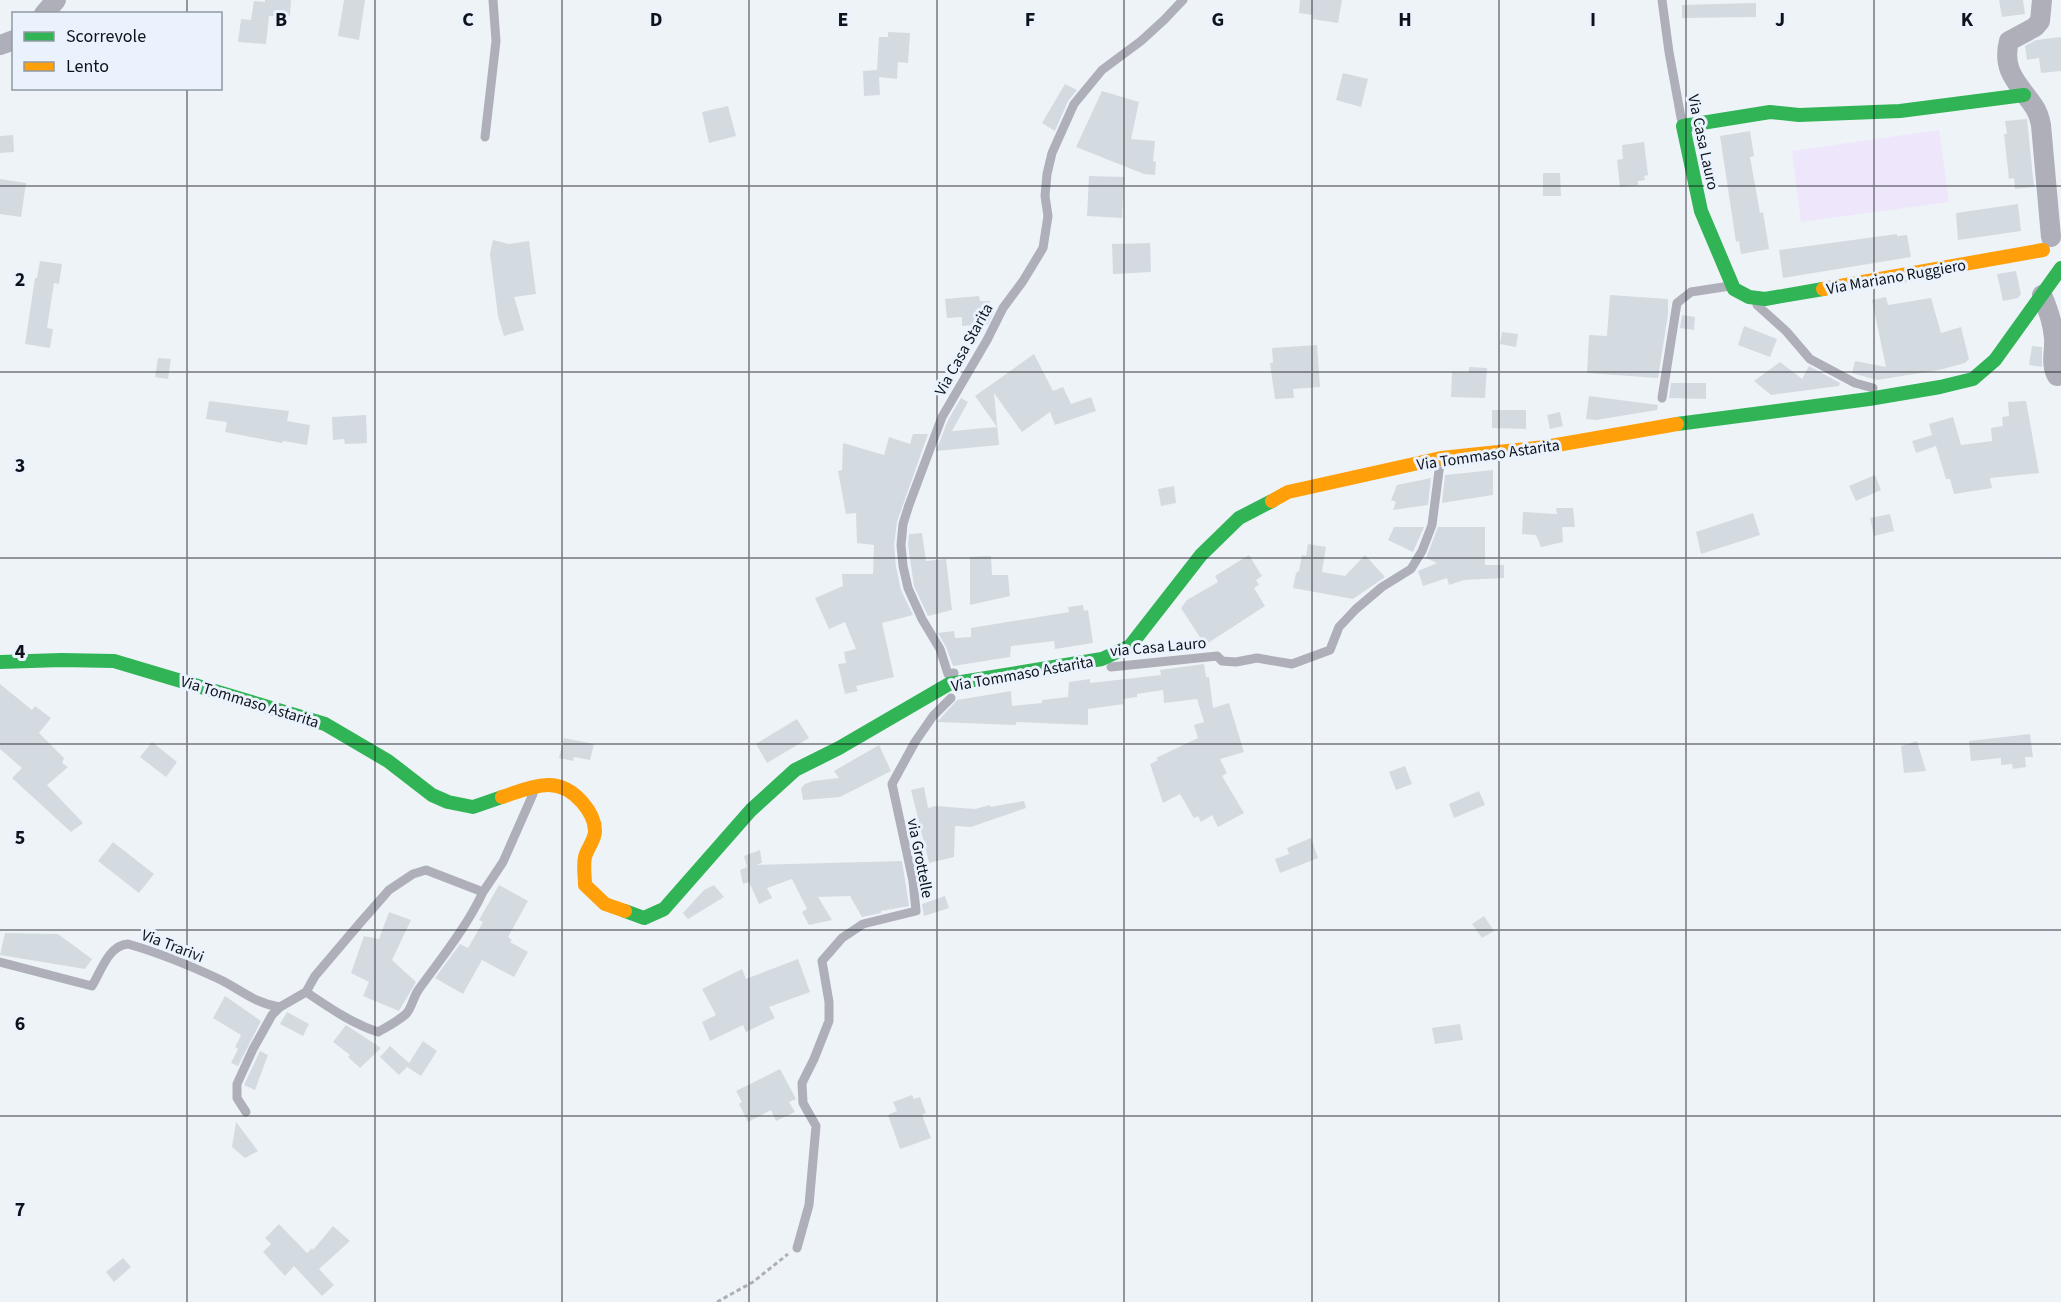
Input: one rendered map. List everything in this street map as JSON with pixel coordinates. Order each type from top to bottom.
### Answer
[{"type":"main road","points":[[1683,126],[1770,112],[1799,115],[1900,111],[2024,95]]},
{"type":"main road","name":"Via Casa Lauro","points":[[1683,126],[1701,211],[1732,286]]},
{"type":"main road","name":"Via Mariano Ruggiero","points":[[1749,297],[1765,299],[1777,297],[2052,241]]},
{"type":"main road","name":"Via Tommaso Astarita","points":[[0,662],[114,661],[272,707],[325,724],[388,761],[432,795],[456,804],[473,807],[536,786],[552,784],[561,786],[574,793],[590,811],[595,832],[584,860],[585,885],[605,904],[644,918],[663,909],[751,810],[795,770],[949,684],[1023,665],[1073,664],[1102,659],[1130,646],[1201,555],[1239,518],[1288,492],[1441,458],[1545,447],[1657,427],[1869,399],[1972,379],[1995,360],[2061,268]]},
{"type":"main road","points":[[1732,286],[1749,297]]},
{"type":"street","points":[[46,12],[56,0]]},
{"type":"street","points":[[2042,0],[2040,21],[2035,27],[2010,41],[2006,53],[2012,74],[2024,95],[2036,109],[2042,125],[2052,241],[2048,260],[2061,263]]},
{"type":"street","points":[[2042,296],[2052,323],[2054,339],[2052,362],[2059,378]]},
{"type":"lane","points":[[485,137],[496,41],[493,0]]},
{"type":"lane","name":"Via Casa Starita","points":[[979,669],[948,674],[940,649],[922,619],[908,588],[901,545],[903,524],[942,417],[1003,308],[1043,248],[1048,216],[1045,196],[1047,174],[1052,153],[1074,104],[1102,70],[1149,34],[1183,0]]},
{"type":"lane","name":"Via Casa Lauro","points":[[1662,0],[1683,126]]},
{"type":"lane","points":[[1662,398],[1677,303],[1691,292],[1732,286]]},
{"type":"lane","points":[[1749,297],[1786,331],[1810,359],[1855,383],[1881,390],[1948,378],[1949,385]]},
{"type":"lane","name":"via Casa Lauro","points":[[1073,664],[1116,668],[1217,656],[1222,661],[1236,662],[1257,658],[1292,664],[1330,650],[1339,627],[1382,587],[1411,569],[1422,551],[1432,525],[1441,458]]},
{"type":"lane","name":"via Grottelle","points":[[797,1248],[809,1204],[816,1126],[803,1103],[802,1083],[829,1021],[829,1002],[822,961],[842,938],[863,924],[916,911],[913,881],[892,784],[915,742],[933,716],[951,698],[949,684]]},
{"type":"lane","points":[[306,992],[349,1021],[378,1032],[407,1013],[417,992],[470,917],[503,862],[536,786]]},
{"type":"lane","points":[[246,1112],[237,1098],[237,1084],[272,1015],[280,1007],[306,992],[310,983],[342,943],[390,890],[407,878],[426,870],[483,892]]},
{"type":"lane","name":"Via Trarivi","points":[[0,962],[92,986],[112,952],[121,945],[128,944],[180,962],[224,981],[260,1003],[280,1007]]},
{"type":"path","points":[[717,1302],[753,1282],[797,1248]]},
{"type":"shaded area","points":[[1939,130],[1949,202],[1801,222],[1792,151]]},
{"type":"building","points":[[265,0],[291,0],[290,16],[269,16],[266,44],[238,42],[241,19],[251,20],[254,1],[265,2]]},
{"type":"building","points":[[344,0],[365,0],[359,40],[338,36]]},
{"type":"building","points":[[1300,0],[1342,0],[1338,23],[1312,19],[1313,15],[1299,13]]},
{"type":"building","points":[[1999,0],[2023,0],[2025,14],[2002,17]]},
{"type":"building","points":[[1756,3],[1756,17],[1682,18],[1682,5]]},
{"type":"building","points":[[888,32],[910,33],[908,63],[898,62],[897,79],[879,77],[880,95],[864,96],[863,71],[877,70],[879,37],[888,37]]},
{"type":"building","points":[[2061,37],[2061,71],[2041,73],[2039,58],[2027,60],[2025,46],[2036,40]]},
{"type":"building","points":[[1343,73],[1368,79],[1361,107],[1336,100]]},
{"type":"building","points":[[1065,84],[1077,90],[1068,101],[1055,131],[1042,123]]},
{"type":"building","points":[[1102,91],[1139,102],[1131,139],[1155,141],[1153,161],[1156,162],[1155,175],[1144,174],[1076,147]]},
{"type":"building","points":[[728,106],[736,136],[709,143],[702,112]]},
{"type":"building","points":[[2027,119],[2034,187],[2015,189],[2014,178],[2009,179],[2004,134],[2007,134],[2005,121]]},
{"type":"building","points":[[1750,131],[1754,156],[1750,157],[1769,249],[1741,254],[1739,241],[1736,242],[1720,136]]},
{"type":"building","points":[[13,135],[14,152],[0,153],[0,136]]},
{"type":"building","points":[[1644,142],[1648,175],[1644,176],[1645,180],[1638,181],[1638,185],[1620,187],[1617,160],[1623,159],[1622,145]]},
{"type":"building","points":[[1543,173],[1560,173],[1561,196],[1543,196]]},
{"type":"building","points":[[1089,176],[1124,177],[1122,218],[1087,216]]},
{"type":"building","points":[[0,179],[26,183],[21,217],[0,214]]},
{"type":"building","points":[[2018,204],[2021,231],[1958,240],[1956,213]]},
{"type":"building","points":[[1897,234],[1897,236],[1907,235],[1911,257],[1783,278],[1779,250]]},
{"type":"building","points":[[493,240],[509,244],[529,241],[536,294],[514,297],[524,330],[504,336],[498,316],[490,254]]},
{"type":"building","points":[[1150,243],[1151,272],[1113,274],[1112,244]]},
{"type":"building","points":[[40,261],[62,264],[59,284],[54,283],[47,328],[53,329],[50,348],[25,344],[35,278],[37,278]]},
{"type":"building","points":[[2016,271],[2021,294],[2018,298],[2003,301],[1997,274]]},
{"type":"building","points":[[1610,295],[1668,299],[1668,314],[1658,378],[1587,373],[1589,335],[1607,336]]},
{"type":"building","points":[[979,296],[980,301],[990,301],[990,313],[993,314],[988,324],[962,326],[962,317],[947,318],[945,299]]},
{"type":"building","points":[[1886,297],[1888,305],[1931,298],[1941,333],[1961,327],[1969,359],[1965,363],[1939,370],[1877,380],[1852,373],[1855,361],[1886,367],[1872,300]]},
{"type":"building","points":[[1682,315],[1695,317],[1694,330],[1680,328]]},
{"type":"building","points":[[1744,326],[1777,339],[1770,357],[1738,345]]},
{"type":"building","points":[[1502,332],[1518,334],[1516,347],[1500,344]]},
{"type":"building","points":[[1317,345],[1320,387],[1293,389],[1294,398],[1275,399],[1270,363],[1273,363],[1272,348]]},
{"type":"building","points":[[2032,346],[2042,347],[2042,367],[2029,365]]},
{"type":"building","points":[[1034,354],[1053,391],[1063,387],[1071,404],[1091,397],[1096,411],[1055,425],[1050,412],[1022,432],[994,393],[999,445],[936,451],[948,420],[961,398],[968,402],[952,431],[997,427],[975,396]]},
{"type":"building","points":[[158,358],[171,359],[168,379],[155,377]]},
{"type":"building","points":[[1780,362],[1802,379],[1809,366],[1840,383],[1839,386],[1771,395],[1754,381]]},
{"type":"building","points":[[1469,367],[1487,368],[1485,398],[1451,397],[1452,372],[1469,373]]},
{"type":"building","points":[[1671,383],[1706,383],[1706,399],[1669,398]]},
{"type":"building","points":[[1589,396],[1658,405],[1657,410],[1596,420],[1586,419]]},
{"type":"building","points":[[209,401],[289,411],[287,421],[310,425],[307,445],[283,441],[282,443],[225,432],[227,422],[206,419]]},
{"type":"building","points":[[2026,401],[2039,473],[1990,478],[1992,488],[1954,494],[1950,479],[1946,479],[1936,446],[1916,453],[1912,441],[1932,435],[1929,424],[1953,417],[1961,445],[1992,441],[1991,428],[2003,426],[2002,417],[2009,416],[2008,402]]},
{"type":"building","points":[[1492,410],[1526,410],[1526,429],[1492,428]]},
{"type":"building","points":[[1560,412],[1563,426],[1550,429],[1547,415]]},
{"type":"building","points":[[366,415],[367,443],[345,444],[344,439],[333,440],[332,417]]},
{"type":"building","points":[[913,434],[928,434],[897,522],[894,545],[901,590],[913,615],[882,623],[894,677],[856,686],[858,691],[845,694],[838,664],[846,663],[844,652],[856,649],[845,622],[829,629],[815,598],[843,586],[842,574],[873,574],[874,545],[857,543],[856,513],[846,514],[838,471],[842,470],[843,443],[884,455],[889,437],[910,444]]},
{"type":"building","points":[[1493,470],[1493,495],[1442,503],[1445,475]]},
{"type":"building","points":[[1875,475],[1881,490],[1856,501],[1849,486]]},
{"type":"building","points":[[1431,478],[1428,505],[1393,510],[1396,502],[1391,500],[1397,485]]},
{"type":"building","points":[[1174,486],[1176,503],[1161,506],[1158,489]]},
{"type":"building","points":[[1556,508],[1573,508],[1575,527],[1562,527],[1563,542],[1541,547],[1536,535],[1522,534],[1523,512],[1557,514]]},
{"type":"building","points":[[1753,513],[1760,535],[1701,554],[1696,532]]},
{"type":"building","points":[[1890,514],[1894,531],[1874,536],[1870,518]]},
{"type":"building","points":[[1394,527],[1424,527],[1413,552],[1388,540]]},
{"type":"building","points":[[1438,527],[1485,527],[1485,565],[1504,565],[1504,578],[1464,580],[1449,585],[1447,578],[1423,586],[1418,571],[1437,563],[1426,558]]},
{"type":"building","points":[[922,533],[926,561],[946,559],[952,610],[928,616],[914,586],[908,545],[909,534]]},
{"type":"building","points":[[1308,544],[1326,547],[1322,572],[1345,576],[1365,555],[1385,577],[1353,599],[1293,588],[1302,555],[1306,556]]},
{"type":"building","points":[[1249,555],[1262,576],[1256,580],[1259,585],[1254,588],[1265,606],[1205,645],[1181,608],[1187,600],[1218,582],[1215,576]]},
{"type":"building","points":[[991,556],[992,575],[1008,575],[1010,596],[970,605],[970,557]]},
{"type":"building","points":[[1083,605],[1084,611],[1088,610],[1093,643],[1055,649],[1054,641],[1011,646],[1010,657],[953,666],[938,633],[954,631],[955,638],[971,637],[971,628],[1069,612],[1068,607]]},
{"type":"building","points":[[1204,664],[1206,677],[1209,677],[1213,708],[1229,703],[1244,752],[1220,759],[1227,773],[1222,776],[1244,813],[1218,827],[1212,815],[1201,822],[1198,816],[1194,818],[1180,794],[1163,803],[1150,764],[1158,760],[1156,758],[1198,738],[1194,725],[1204,722],[1197,699],[1164,703],[1163,690],[1137,694],[1137,697],[1123,699],[1124,704],[1088,709],[1088,725],[937,722],[957,700],[1011,691],[1012,706],[1042,703],[1042,700],[1068,697],[1069,682],[1090,679],[1090,683],[1161,675],[1160,670]]},
{"type":"building","points":[[0,684],[32,710],[35,706],[51,718],[39,733],[64,758],[62,763],[68,767],[47,785],[83,823],[71,832],[12,778],[22,768],[0,749]]},
{"type":"building","points":[[797,719],[809,738],[767,763],[756,744]]},
{"type":"building","points":[[2030,734],[2033,757],[2025,757],[2026,767],[2013,769],[2012,764],[2001,765],[2001,758],[1971,761],[1969,741]]},
{"type":"building","points":[[564,738],[594,744],[590,760],[574,757],[573,761],[559,758]]},
{"type":"building","points":[[1917,741],[1926,771],[1904,773],[1901,746]]},
{"type":"building","points":[[152,742],[177,762],[166,777],[140,757]]},
{"type":"building","points":[[879,745],[891,771],[840,797],[803,800],[801,788],[805,784],[839,778],[834,771]]},
{"type":"building","points":[[1405,766],[1412,784],[1396,790],[1389,772]]},
{"type":"building","points":[[924,787],[928,808],[935,806],[975,809],[1024,801],[1026,808],[971,827],[955,826],[954,857],[929,863],[911,790]]},
{"type":"building","points":[[1479,791],[1485,805],[1454,818],[1449,804]]},
{"type":"building","points":[[1311,838],[1318,858],[1280,873],[1275,859],[1289,854],[1287,848]]},
{"type":"building","points":[[113,842],[154,874],[139,893],[98,861]]},
{"type":"building","points":[[760,850],[762,863],[756,865],[902,861],[909,906],[862,917],[850,896],[818,897],[832,920],[809,925],[802,912],[807,909],[792,879],[767,888],[772,898],[759,904],[749,882],[743,884],[740,870],[747,867],[744,856]]},
{"type":"building","points":[[499,885],[528,901],[508,937],[512,940],[510,942],[528,952],[514,977],[482,960],[463,994],[435,978],[460,944],[468,948],[483,922],[479,920]]},
{"type":"building","points":[[714,885],[724,897],[688,919],[683,913],[704,890]]},
{"type":"building","points":[[945,896],[949,908],[924,916],[922,904]]},
{"type":"building","points":[[389,912],[411,920],[392,960],[416,982],[399,1011],[363,996],[369,982],[351,973],[364,936],[379,939]]},
{"type":"building","points":[[1484,916],[1494,931],[1482,938],[1472,924]]},
{"type":"building","points":[[5,933],[58,934],[92,959],[85,969],[0,955]]},
{"type":"building","points":[[798,959],[810,992],[769,1007],[775,1018],[746,1032],[743,1025],[710,1041],[702,1022],[716,1015],[702,989],[742,969],[746,979]]},
{"type":"building","points":[[225,996],[261,1021],[238,1066],[231,1063],[238,1049],[235,1047],[241,1035],[213,1018]]},
{"type":"building","points":[[287,1012],[309,1024],[303,1036],[280,1024]]},
{"type":"building","points":[[1460,1024],[1463,1040],[1435,1044],[1432,1028]]},
{"type":"building","points":[[346,1025],[381,1048],[360,1068],[348,1057],[350,1055],[333,1042]]},
{"type":"building","points":[[423,1041],[437,1051],[421,1076],[407,1067],[399,1075],[380,1057],[390,1046],[409,1063]]},
{"type":"building","points":[[260,1051],[268,1055],[255,1090],[244,1085]]},
{"type":"building","points":[[780,1069],[796,1099],[789,1102],[795,1112],[776,1121],[771,1110],[748,1122],[739,1104],[742,1102],[736,1091]]},
{"type":"building","points":[[912,1095],[914,1099],[920,1097],[926,1113],[922,1115],[931,1138],[900,1149],[888,1115],[897,1111],[893,1102]]},
{"type":"building","points":[[236,1122],[258,1151],[245,1158],[232,1147]]},
{"type":"building","points":[[279,1224],[307,1253],[312,1248],[313,1250],[333,1226],[350,1241],[319,1269],[334,1285],[322,1296],[294,1266],[285,1276],[263,1252],[271,1244],[265,1238]]},
{"type":"building","points":[[123,1258],[131,1267],[114,1282],[106,1272]]},
{"type":"traffic: fast","points":[[1823,289],[1765,299],[1749,297],[1734,289],[1701,211],[1683,126],[1770,112],[1799,115],[1900,111],[2024,95]]},
{"type":"traffic: fast","points":[[1677,424],[1869,399],[1973,379],[1995,360],[2061,268]]},
{"type":"traffic: fast","points":[[625,911],[644,918],[664,909],[751,810],[795,770],[839,748],[949,684],[1102,659],[1130,646],[1201,555],[1239,518],[1272,501]]},
{"type":"traffic: fast","points":[[0,662],[114,661],[325,724],[388,761],[432,795],[448,802],[473,807],[502,797]]},
{"type":"traffic: slow","points":[[1823,289],[2043,250]]},
{"type":"traffic: slow","points":[[1272,501],[1288,492],[1441,458],[1545,447],[1677,424]]},
{"type":"traffic: slow","points":[[502,797],[544,785],[554,785],[573,793],[587,808],[595,827],[594,838],[585,857],[585,885],[605,904],[625,911]]}]
